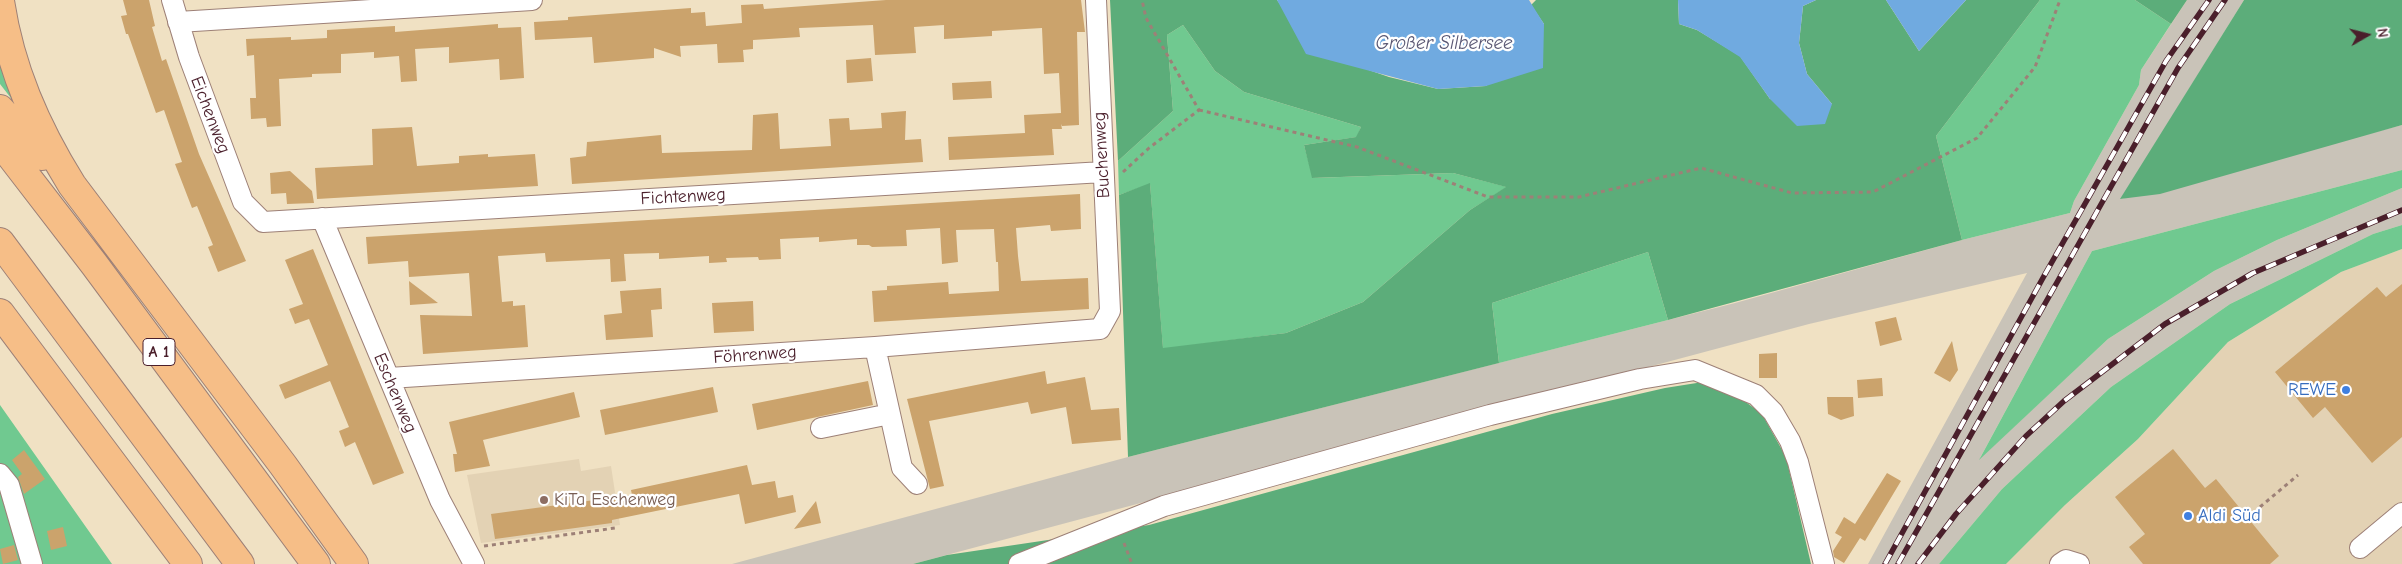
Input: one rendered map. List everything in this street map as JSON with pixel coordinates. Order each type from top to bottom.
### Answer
[{"type":"highway","points":[[0,1],[10,51],[27,102],[48,147],[72,185],[283,465],[354,564]]},
{"type":"highway","points":[[0,109],[72,185]]},
{"type":"highway","name":"A 1","points":[[0,142],[94,264],[316,564]]},
{"type":"highway","points":[[0,242],[240,564]]},
{"type":"highway","points":[[0,313],[188,564]]},
{"type":"street","name":"Eichenweg","points":[[172,0],[189,58],[243,202],[263,222]]},
{"type":"street","points":[[178,22],[379,5],[532,0]]},
{"type":"street","name":"Buchenweg","points":[[1096,0],[1110,311]]},
{"type":"street","name":"Fichtenweg","points":[[263,222],[1103,172]]},
{"type":"street","name":"Eschenweg","points":[[322,218],[440,500],[471,558]]},
{"type":"street","name":"Föhrenweg","points":[[389,378],[875,347],[1100,329],[1110,311]]},
{"type":"street","points":[[875,347],[902,468],[917,484]]},
{"type":"street","points":[[1019,564],[1164,506],[1490,415],[1640,379],[1695,370],[1756,394],[1773,412],[1790,441],[1795,455],[1824,564]]},
{"type":"street","points":[[821,428],[890,414]]},
{"type":"street","points":[[0,474],[9,485],[32,564]]},
{"type":"street","points":[[2360,548],[2402,513]]},
{"type":"street","points":[[2060,564],[2066,560],[2079,564]]},
{"type":"path","points":[[1142,0],[1146,18],[1199,110],[1357,147],[1488,196],[1580,197],[1701,168],[1792,193],[1873,192],[1977,138],[2035,67],[2060,0]]},
{"type":"path","points":[[1103,172],[1125,172],[1150,148],[1199,110]]},
{"type":"path","points":[[2260,507],[2298,475]]},
{"type":"path","points":[[471,558],[479,546],[615,528]]},
{"type":"shaded area","points":[[2187,0],[2244,0],[2121,199],[2402,125],[2402,170],[2092,251],[1980,458],[2108,339],[2214,271],[2277,240],[2402,188],[2402,225],[2373,234],[2230,304],[2111,387],[2002,489],[1939,564],[1868,564],[2027,273],[1809,324],[913,564],[732,564],[1128,457],[1735,303],[1962,240],[2070,213],[2074,201],[2139,85],[2141,70]]},
{"type":"shaded area","points":[[2402,249],[2402,564],[2006,564],[2065,505],[2138,439],[2228,342],[2341,272]]},
{"type":"shaded area","name":"KiTa Eschenweg","points":[[579,459],[581,471],[611,466],[620,525],[481,543],[467,475]]},
{"type":"green space","points":[[1110,0],[1277,0],[1282,7],[1360,67],[1389,77],[1438,89],[1486,86],[1544,24],[1531,5],[1536,0],[1678,0],[1679,24],[1697,30],[1740,56],[1770,99],[1832,104],[1807,74],[1799,43],[1803,6],[1816,0],[1886,0],[1919,51],[1966,0],[2040,0],[1936,136],[1962,240],[1668,320],[1648,252],[1492,303],[1499,363],[1128,457],[1119,195],[1150,183],[1163,348],[1286,333],[1363,302],[1470,210],[1506,187],[1453,173],[1312,178],[1304,145],[1356,137],[1361,127],[1244,92],[1215,71],[1183,25],[1167,35],[1173,111],[1118,161]]},
{"type":"green space","points":[[2040,0],[2135,0],[2171,24],[2141,70],[2139,85],[2074,201],[2070,213],[1962,240],[1936,136]]},
{"type":"green space","points":[[2135,0],[2187,0],[2171,24]]},
{"type":"green space","points":[[2244,0],[2402,0],[2402,125],[2160,194],[2120,199]]},
{"type":"green space","points":[[1183,25],[1215,71],[1244,92],[1361,127],[1357,137],[1304,145],[1313,178],[1453,173],[1507,187],[1470,210],[1363,302],[1286,333],[1163,349],[1150,184],[1119,195],[1118,161],[1173,111],[1167,35]]},
{"type":"green space","points":[[0,44],[14,102],[0,84]]},
{"type":"green space","points":[[2402,170],[2402,188],[2277,240],[2214,271],[2108,339],[1979,460],[2092,251]]},
{"type":"green space","points":[[2402,225],[2402,249],[2341,272],[2228,342],[2138,439],[2065,505],[2006,564],[1939,564],[2002,489],[2111,387],[2230,304],[2373,234]]},
{"type":"green space","points":[[1648,252],[1668,320],[1499,363],[1492,303]]},
{"type":"green space","points":[[1703,382],[1743,400],[1762,414],[1786,457],[1811,564],[913,564],[947,555],[1149,525],[1552,414],[1665,388]]},
{"type":"green space","points":[[0,405],[112,564],[0,564]]},
{"type":"water","name":"Großer Silbersee","points":[[1277,0],[1529,0],[1544,24],[1543,68],[1486,86],[1438,89],[1306,54]]},
{"type":"water","points":[[1678,0],[1816,0],[1803,6],[1799,43],[1807,74],[1832,104],[1825,124],[1797,126],[1770,99],[1740,57],[1697,30],[1679,24]]},
{"type":"water","points":[[1886,0],[1966,0],[1919,51]]},
{"type":"building","points":[[123,0],[149,0],[155,26],[152,27],[162,61],[166,59],[199,154],[246,261],[218,272],[208,247],[213,245],[197,206],[192,208],[175,164],[182,162],[164,110],[156,113],[128,34],[126,34],[121,16],[127,15]]},
{"type":"building","points":[[886,0],[1081,0],[1085,32],[1077,32],[1079,125],[1062,126],[1061,124],[1062,129],[1052,129],[1054,155],[949,160],[948,137],[1025,133],[1024,115],[1061,113],[1059,73],[1044,74],[1042,28],[992,31],[992,36],[944,39],[944,25],[914,27],[916,53],[875,55],[873,25],[799,28],[800,37],[753,40],[753,49],[743,50],[744,62],[718,63],[717,44],[680,46],[681,57],[654,48],[654,58],[594,63],[592,37],[535,40],[534,22],[568,20],[568,17],[691,8],[691,13],[705,12],[706,26],[742,23],[741,5],[763,4],[764,9]]},
{"type":"building","points":[[498,24],[498,28],[521,27],[524,78],[500,80],[499,59],[449,63],[449,47],[415,49],[417,81],[401,82],[399,56],[374,58],[374,52],[341,54],[341,73],[312,74],[312,77],[279,79],[281,126],[267,127],[266,118],[251,119],[250,98],[256,98],[254,55],[247,56],[246,39],[291,37],[291,40],[327,38],[327,30],[395,26],[395,32]]},
{"type":"building","points":[[871,58],[873,81],[847,83],[846,60]]},
{"type":"building","points":[[991,81],[992,98],[953,100],[952,83]]},
{"type":"building","points":[[906,111],[905,140],[921,139],[923,162],[572,184],[570,158],[586,156],[587,142],[661,135],[662,153],[752,150],[753,115],[778,113],[780,149],[831,146],[829,119],[849,118],[850,130],[882,128],[881,113]]},
{"type":"building","points":[[412,127],[417,166],[459,163],[459,156],[488,154],[488,157],[535,154],[538,186],[317,199],[315,168],[373,165],[372,129]]},
{"type":"building","points":[[290,171],[312,191],[314,203],[287,204],[286,193],[271,194],[270,173]]},
{"type":"building","points":[[1080,194],[1081,229],[1051,231],[1050,225],[1016,228],[1018,256],[1021,281],[1088,278],[1089,309],[874,322],[872,291],[887,290],[887,286],[948,282],[949,294],[999,291],[994,229],[956,230],[958,262],[942,264],[940,228],[906,230],[907,246],[872,247],[869,245],[857,245],[857,239],[819,242],[819,237],[780,239],[781,259],[759,260],[758,257],[726,258],[727,262],[709,263],[709,256],[659,259],[659,253],[624,254],[626,281],[611,282],[610,259],[546,262],[545,253],[498,256],[502,302],[513,301],[513,306],[525,305],[528,347],[423,354],[420,315],[472,316],[469,273],[409,277],[408,261],[368,264],[366,237]]},
{"type":"building","points":[[313,249],[404,473],[373,485],[355,442],[345,447],[339,431],[349,427],[330,381],[285,399],[279,385],[328,365],[309,319],[295,324],[289,309],[303,304],[285,260]]},
{"type":"building","points":[[409,281],[438,303],[410,305]]},
{"type":"building","name":"REWE","points":[[2402,284],[2402,437],[2372,463],[2325,407],[2313,418],[2275,372],[2377,287],[2386,297]]},
{"type":"building","points":[[661,288],[662,309],[651,310],[653,337],[606,340],[604,315],[622,313],[620,291]]},
{"type":"building","points":[[753,301],[754,331],[714,333],[712,303]]},
{"type":"building","points":[[1896,317],[1902,340],[1880,346],[1875,322]]},
{"type":"building","points":[[1952,341],[1958,370],[1950,382],[1934,373]]},
{"type":"building","points":[[1777,353],[1777,378],[1759,378],[1759,354]]},
{"type":"building","points":[[1045,371],[1047,384],[1085,377],[1091,410],[1119,408],[1121,440],[1072,444],[1066,407],[1031,414],[1028,402],[929,421],[944,486],[930,489],[907,399]]},
{"type":"building","points":[[1882,378],[1883,396],[1858,398],[1857,380]]},
{"type":"building","points":[[868,381],[873,405],[757,430],[752,404]]},
{"type":"building","points":[[713,387],[718,412],[605,435],[600,410]]},
{"type":"building","points":[[574,392],[580,417],[483,440],[490,466],[455,472],[453,454],[457,454],[449,422]]},
{"type":"building","points":[[1827,397],[1853,397],[1854,416],[1841,420],[1828,414]]},
{"type":"building","name":"Aldi Süd","points":[[2173,449],[2205,488],[2216,479],[2279,556],[2270,564],[2143,564],[2129,547],[2145,534],[2115,497]]},
{"type":"building","points":[[24,450],[45,479],[24,494],[18,477],[22,474],[12,460]]},
{"type":"building","points":[[747,465],[752,485],[775,481],[778,498],[793,495],[796,512],[745,524],[739,494],[612,520],[612,523],[495,539],[491,514],[632,495],[631,490]]},
{"type":"building","points":[[1887,473],[1901,481],[1865,541],[1860,538],[1844,563],[1834,557],[1833,551],[1842,537],[1835,533],[1844,517],[1855,524]]},
{"type":"building","points":[[816,501],[821,523],[794,529]]},
{"type":"building","points":[[63,527],[67,546],[51,550],[47,531]]},
{"type":"building","points":[[14,545],[18,560],[3,564],[0,549]]},
{"type":"railway","points":[[1885,564],[2044,276],[2166,61],[2209,0]]},
{"type":"railway","points":[[1898,564],[2178,68],[2225,0]]},
{"type":"railway","points":[[1918,564],[1956,514],[2026,436],[2064,401],[2165,324],[2253,273],[2402,210]]},
{"type":"place","name":"REWE","points":[[2346,390]]},
{"type":"place","name":"KiTa Eschenweg","points":[[544,500]]},
{"type":"place","name":"Aldi Süd","points":[[2188,516]]}]
